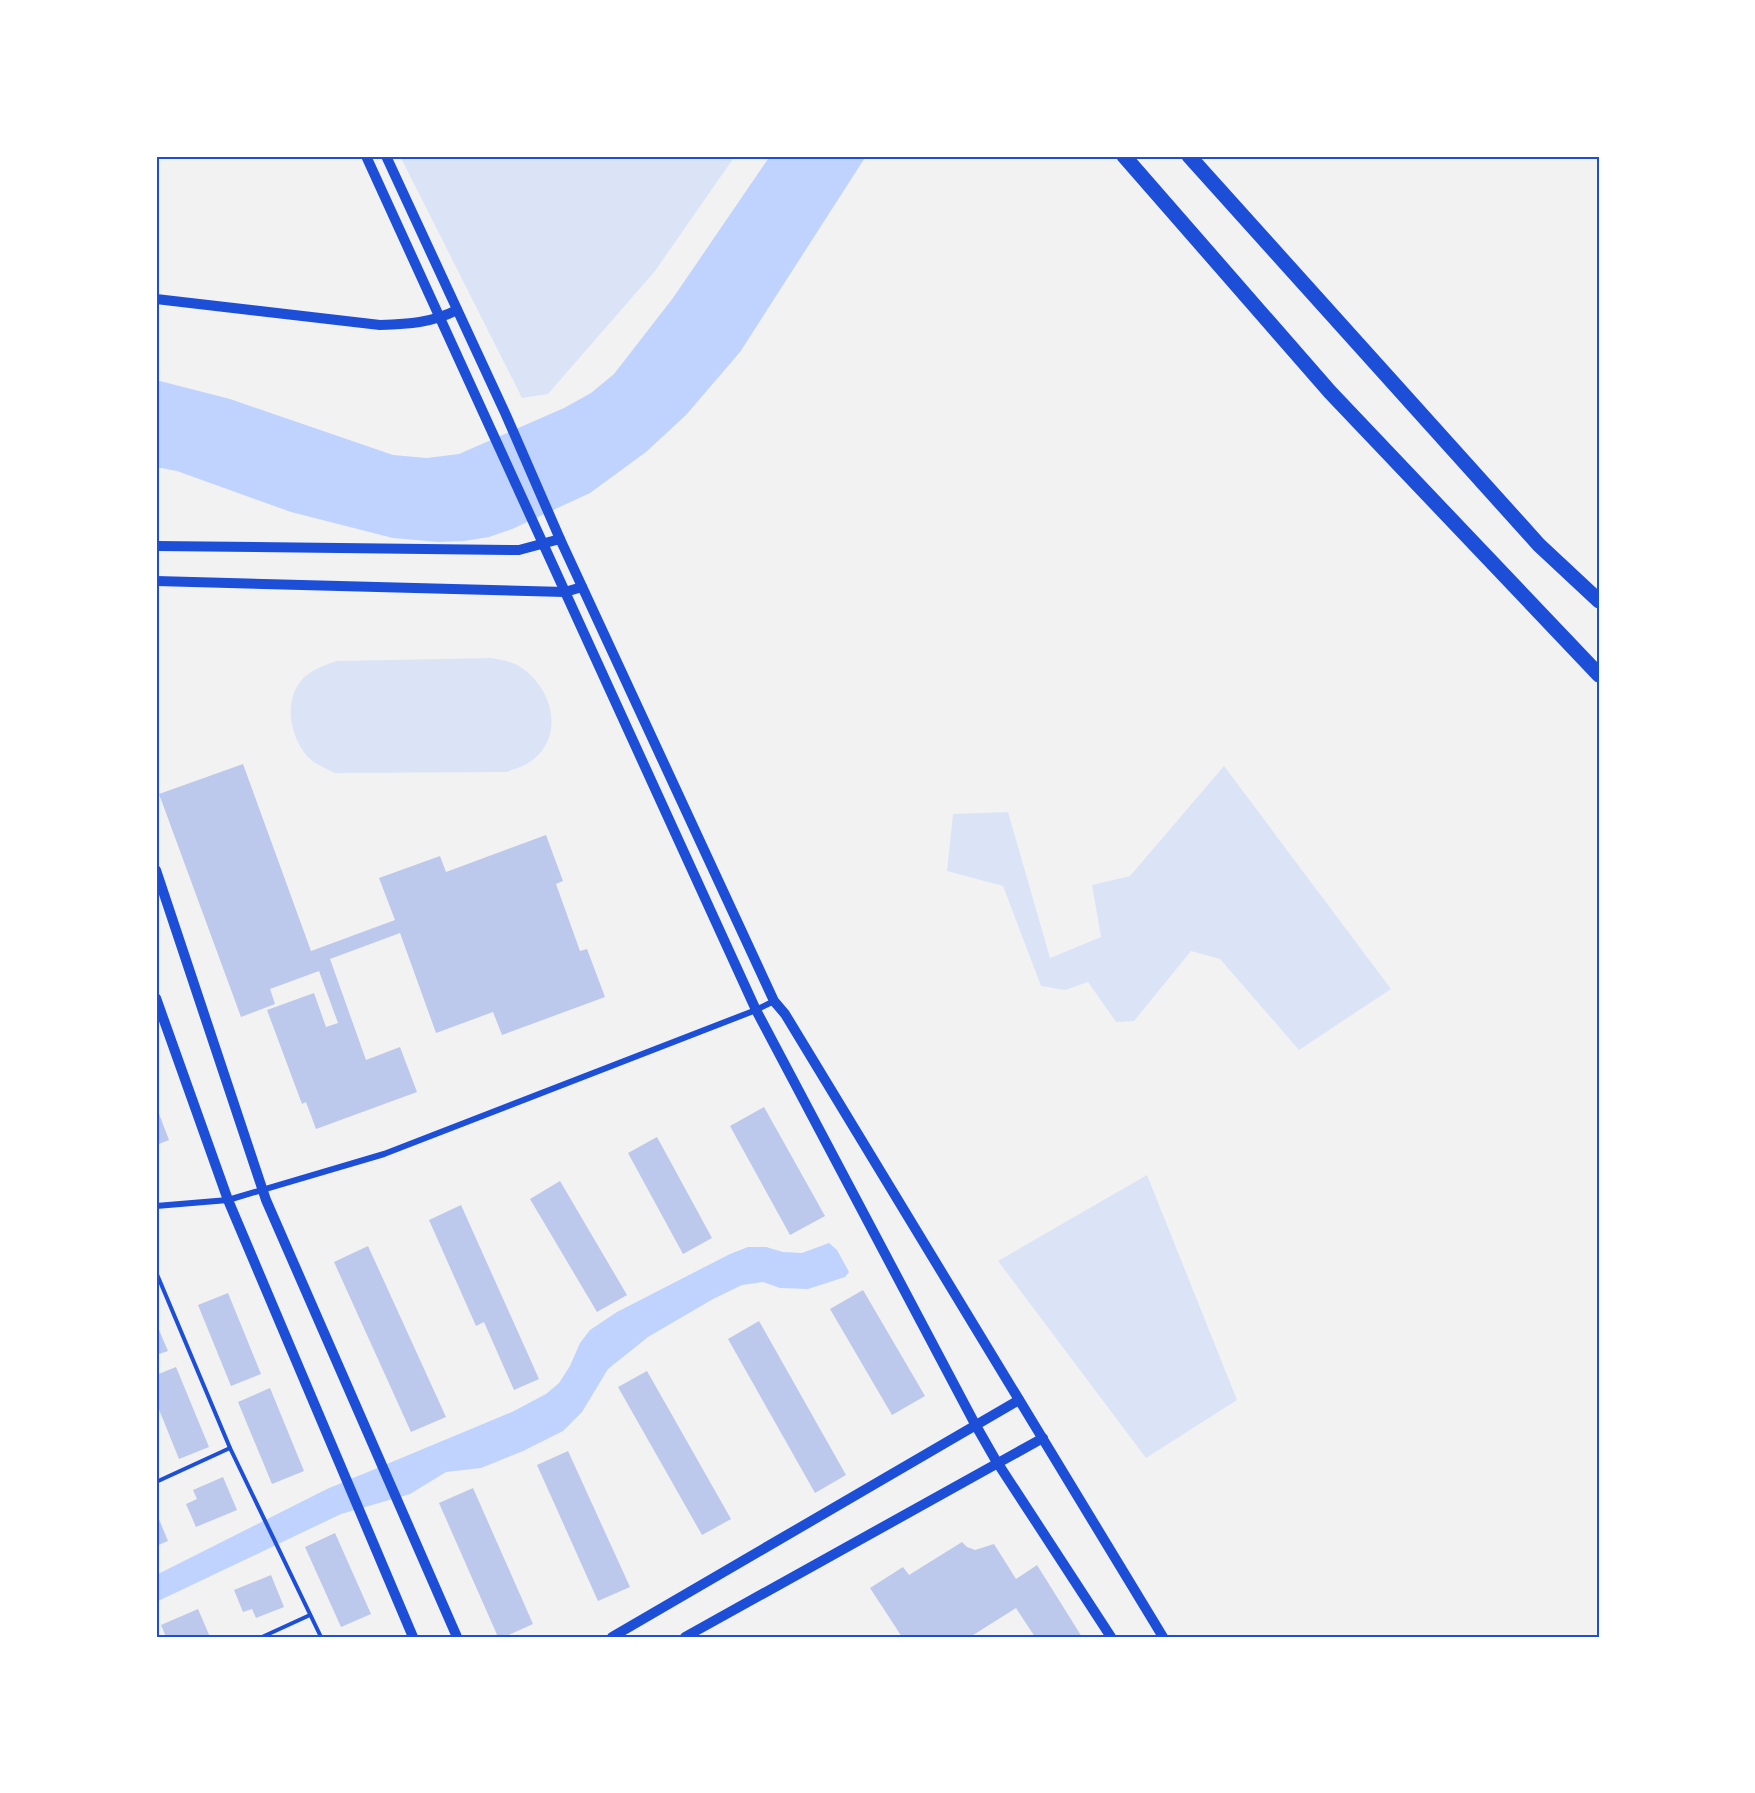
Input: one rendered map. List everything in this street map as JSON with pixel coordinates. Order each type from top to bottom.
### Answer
[{"type":"highway","points":[[1125,156],[1329,392],[1599,675]]},
{"type":"highway","points":[[1189,156],[1539,544],[1599,601]]},
{"type":"street","points":[[366,156],[756,1010],[975,1424],[1111,1637]]},
{"type":"street","points":[[386,156],[774,1001],[785,1014],[1163,1637]]},
{"type":"street","points":[[156,299],[380,325],[417,324],[440,318],[457,310]]},
{"type":"street","points":[[156,546],[519,550],[560,539]]},
{"type":"street","points":[[156,581],[565,592],[582,587]]},
{"type":"street","points":[[156,870],[262,1190],[458,1637]]},
{"type":"street","points":[[156,998],[228,1200],[414,1637]]},
{"type":"street","points":[[156,1206],[228,1200],[384,1154],[756,1010],[774,1001]]},
{"type":"street","points":[[612,1637],[1019,1400]]},
{"type":"street","points":[[685,1637],[1043,1438]]},
{"type":"lane","points":[[156,1272],[230,1448],[321,1637]]},
{"type":"lane","points":[[156,1482],[230,1448]]},
{"type":"lane","points":[[262,1637],[310,1615]]},
{"type":"shaded area","points":[[400,156],[735,156],[655,271],[548,394],[522,398]]},
{"type":"shaded area","points":[[491,658],[511,662],[522,668],[542,690],[548,703],[551,730],[546,743],[538,755],[521,767],[507,772],[335,773],[310,759],[296,739],[291,719],[295,690],[303,678],[322,667],[337,661]]},
{"type":"shaded area","points":[[1224,766],[1391,989],[1299,1050],[1220,959],[1191,951],[1134,1021],[1116,1022],[1088,982],[1065,990],[1041,986],[1003,886],[947,871],[953,814],[1008,812],[1050,958],[1101,937],[1092,885],[1130,876]]},
{"type":"shaded area","points":[[1147,1175],[1237,1400],[1146,1458],[998,1261]]},
{"type":"water","points":[[770,156],[866,156],[740,352],[686,415],[646,452],[590,493],[512,529],[489,537],[439,542],[393,538],[291,512],[177,471],[156,467],[156,380],[230,399],[393,455],[427,458],[459,454],[564,408],[591,393],[614,374],[673,298]]},
{"type":"water","points":[[829,1243],[837,1250],[849,1272],[845,1277],[808,1289],[780,1288],[763,1282],[742,1285],[713,1299],[648,1337],[608,1369],[582,1412],[563,1431],[481,1468],[446,1472],[410,1494],[341,1514],[156,1602],[156,1575],[327,1489],[512,1412],[546,1394],[559,1383],[570,1366],[580,1343],[590,1330],[617,1312],[748,1247],[766,1247],[783,1252],[802,1253]]},
{"type":"building","points":[[243,764],[311,951],[395,920],[379,878],[440,856],[446,872],[546,835],[563,881],[556,884],[580,951],[587,949],[605,997],[502,1035],[493,1012],[436,1033],[400,933],[330,959],[366,1060],[400,1047],[417,1092],[316,1129],[306,1102],[302,1104],[267,1010],[314,993],[326,1027],[338,1023],[319,971],[270,989],[275,1004],[241,1017],[159,794]]},
{"type":"building","points":[[156,1106],[169,1140],[156,1145]]},
{"type":"building","points":[[764,1107],[825,1216],[790,1235],[730,1126]]},
{"type":"building","points":[[657,1137],[712,1238],[683,1254],[628,1153]]},
{"type":"building","points":[[560,1181],[627,1295],[597,1312],[530,1199]]},
{"type":"building","points":[[461,1205],[539,1379],[514,1390],[484,1322],[476,1326],[429,1220]]},
{"type":"building","points":[[368,1246],[446,1417],[411,1432],[334,1262]]},
{"type":"building","points":[[863,1290],[925,1396],[892,1415],[830,1309]]},
{"type":"building","points":[[228,1293],[261,1374],[231,1386],[198,1305]]},
{"type":"building","points":[[759,1321],[846,1475],[815,1493],[728,1339]]},
{"type":"building","points":[[156,1323],[168,1351],[156,1355]]},
{"type":"building","points":[[176,1367],[209,1447],[179,1459],[156,1402],[156,1375]]},
{"type":"building","points":[[647,1371],[731,1519],[702,1535],[618,1387]]},
{"type":"building","points":[[270,1388],[304,1471],[272,1484],[238,1402]]},
{"type":"building","points":[[568,1451],[630,1587],[598,1601],[537,1465]]},
{"type":"building","points":[[223,1477],[237,1510],[196,1527],[186,1504],[197,1499],[193,1490]]},
{"type":"building","points":[[473,1488],[533,1624],[504,1637],[498,1637],[439,1503]]},
{"type":"building","points":[[156,1512],[168,1541],[156,1546]]},
{"type":"building","points":[[335,1533],[371,1614],[341,1627],[305,1547]]},
{"type":"building","points":[[962,1542],[975,1550],[994,1544],[1016,1579],[1037,1565],[1082,1637],[1035,1637],[1016,1608],[970,1637],[902,1637],[870,1588],[903,1567],[909,1575]]},
{"type":"building","points":[[271,1575],[284,1607],[256,1618],[252,1609],[243,1612],[234,1590]]},
{"type":"building","points":[[198,1609],[210,1637],[166,1637],[161,1625]]}]
